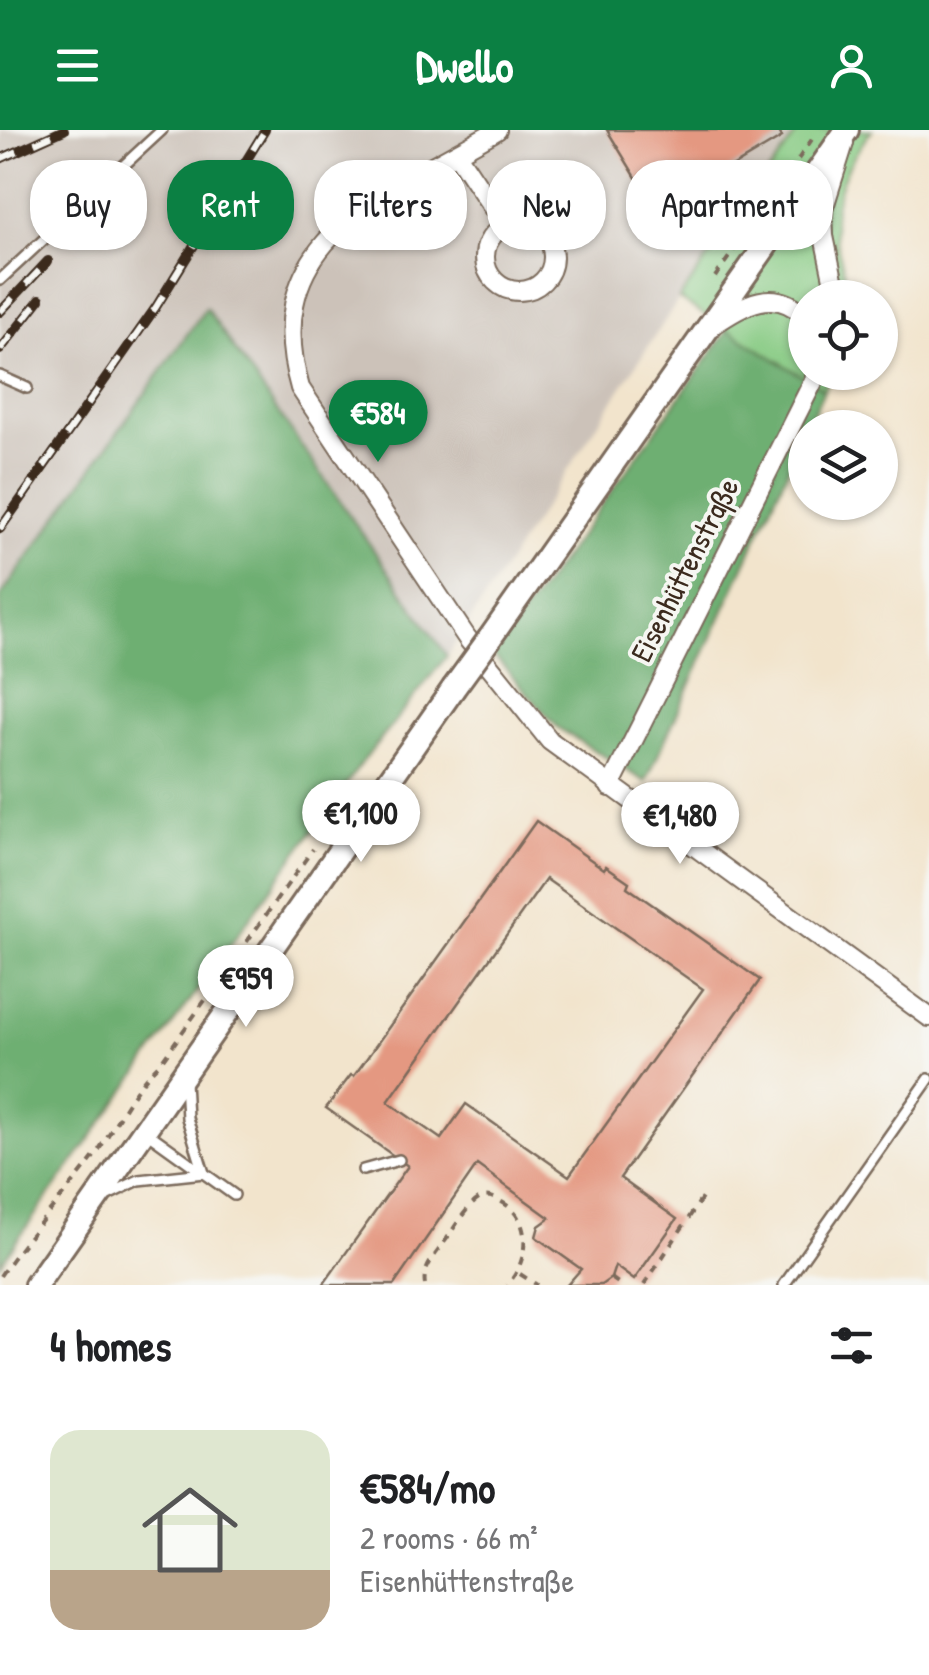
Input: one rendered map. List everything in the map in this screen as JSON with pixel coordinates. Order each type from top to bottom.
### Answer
[{"type":"street","points":[[497,130],[375,200],[333,231],[314,253],[293,301],[292,361],[300,388],[489,668],[550,740],[929,1017]]},
{"type":"street","points":[[833,280],[823,210],[848,130]]},
{"type":"street","points":[[36,1285],[848,130]]},
{"type":"street","points":[[457,154],[487,199]]},
{"type":"street","points":[[709,328],[744,306],[769,298],[788,303]]},
{"type":"street","name":"Eisenhüttenstraße","points":[[610,787],[808,390]]},
{"type":"lane","points":[[0,280],[162,130]]},
{"type":"lane","points":[[0,376],[27,388]]},
{"type":"lane","points":[[186,1070],[187,1118],[204,1173]]},
{"type":"lane","points":[[784,1285],[929,1079]]},
{"type":"lane","points":[[143,1130],[234,1194]]},
{"type":"lane","points":[[363,1170],[399,1160]]},
{"type":"lane","points":[[92,1203],[139,1180],[204,1173]]},
{"type":"path","points":[[0,1276],[74,1184],[109,1136],[134,1090],[161,1062],[312,850]]},
{"type":"path","points":[[644,1285],[706,1192]]},
{"type":"path","points":[[425,1285],[426,1268],[480,1198],[492,1197],[509,1206],[521,1221],[525,1246],[519,1273],[507,1285]]},
{"type":"path","points":[[519,1273],[536,1285]]},
{"type":"path","points":[[611,1278],[620,1285]]},
{"type":"shaded area","points":[[0,130],[799,130],[778,160],[626,160],[626,250],[714,250],[447,656],[206,308],[0,597]]},
{"type":"green space","points":[[799,130],[872,130],[849,166],[835,206],[835,234],[847,280],[788,280],[788,367],[679,299],[714,250],[833,250],[833,160],[778,160]]},
{"type":"green space","points":[[206,308],[447,656],[361,764],[0,1264],[0,597]]},
{"type":"green space","points":[[728,330],[788,368],[788,390],[824,390],[815,410],[788,410],[788,469],[646,782],[558,728],[493,655]]},
{"type":"building","points":[[607,130],[778,130],[782,137],[744,160],[626,161]]},
{"type":"building","points":[[536,821],[629,882],[627,887],[760,980],[620,1178],[677,1219],[634,1280],[615,1266],[611,1278],[601,1285],[567,1285],[581,1269],[536,1237],[539,1226],[550,1218],[477,1165],[394,1285],[323,1285],[408,1166],[326,1108],[354,1076]],"holes":[[[546,879],[703,989],[569,1176],[466,1104],[441,1139],[388,1102]]]},
{"type":"railway","points":[[0,159],[64,130]]},
{"type":"railway","points":[[0,529],[156,307],[265,130]]},
{"type":"railway","points":[[0,312],[48,261]]},
{"type":"railway","points":[[0,350],[40,299]]}]
